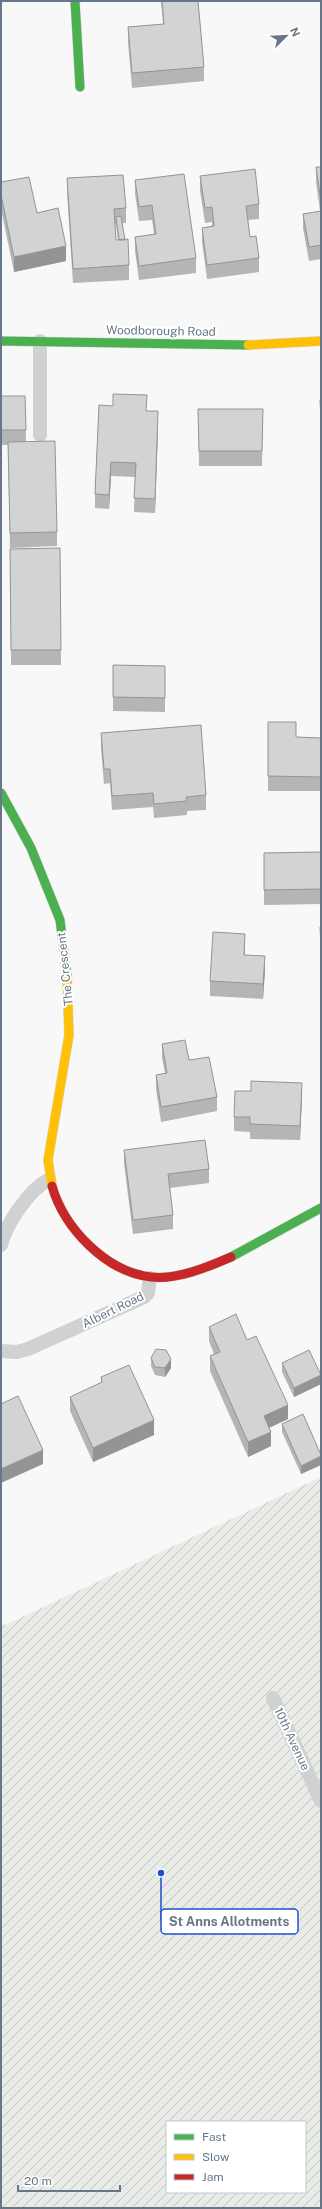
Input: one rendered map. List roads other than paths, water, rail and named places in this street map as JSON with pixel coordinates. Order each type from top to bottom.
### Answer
[{"type":"street","points":[[75,1],[80,87]]},
{"type":"street","name":"Woodborough Road","points":[[1,341],[259,345],[321,341]]},
{"type":"street","name":"The Crescent","points":[[1,793],[30,848],[60,920],[69,989],[69,1035],[48,1160],[48,1180],[54,1196],[63,1212],[88,1243],[110,1260],[132,1274],[150,1278]]},
{"type":"street","name":"Albert Road","points":[[150,1278],[168,1278],[218,1262],[321,1208]]},
{"type":"lane","points":[[40,341],[40,435]]},
{"type":"lane","points":[[1,1245],[4,1235],[15,1215],[32,1193],[48,1180]]},
{"type":"lane","name":"Albert Road","points":[[1,1351],[17,1352],[28,1349],[144,1297],[148,1293],[150,1278]]},
{"type":"lane","name":"10th Avenue","points":[[273,1698],[321,1801]]},
{"type":"place","name":"St Anns Allotments","points":[[161,1873]]}]
